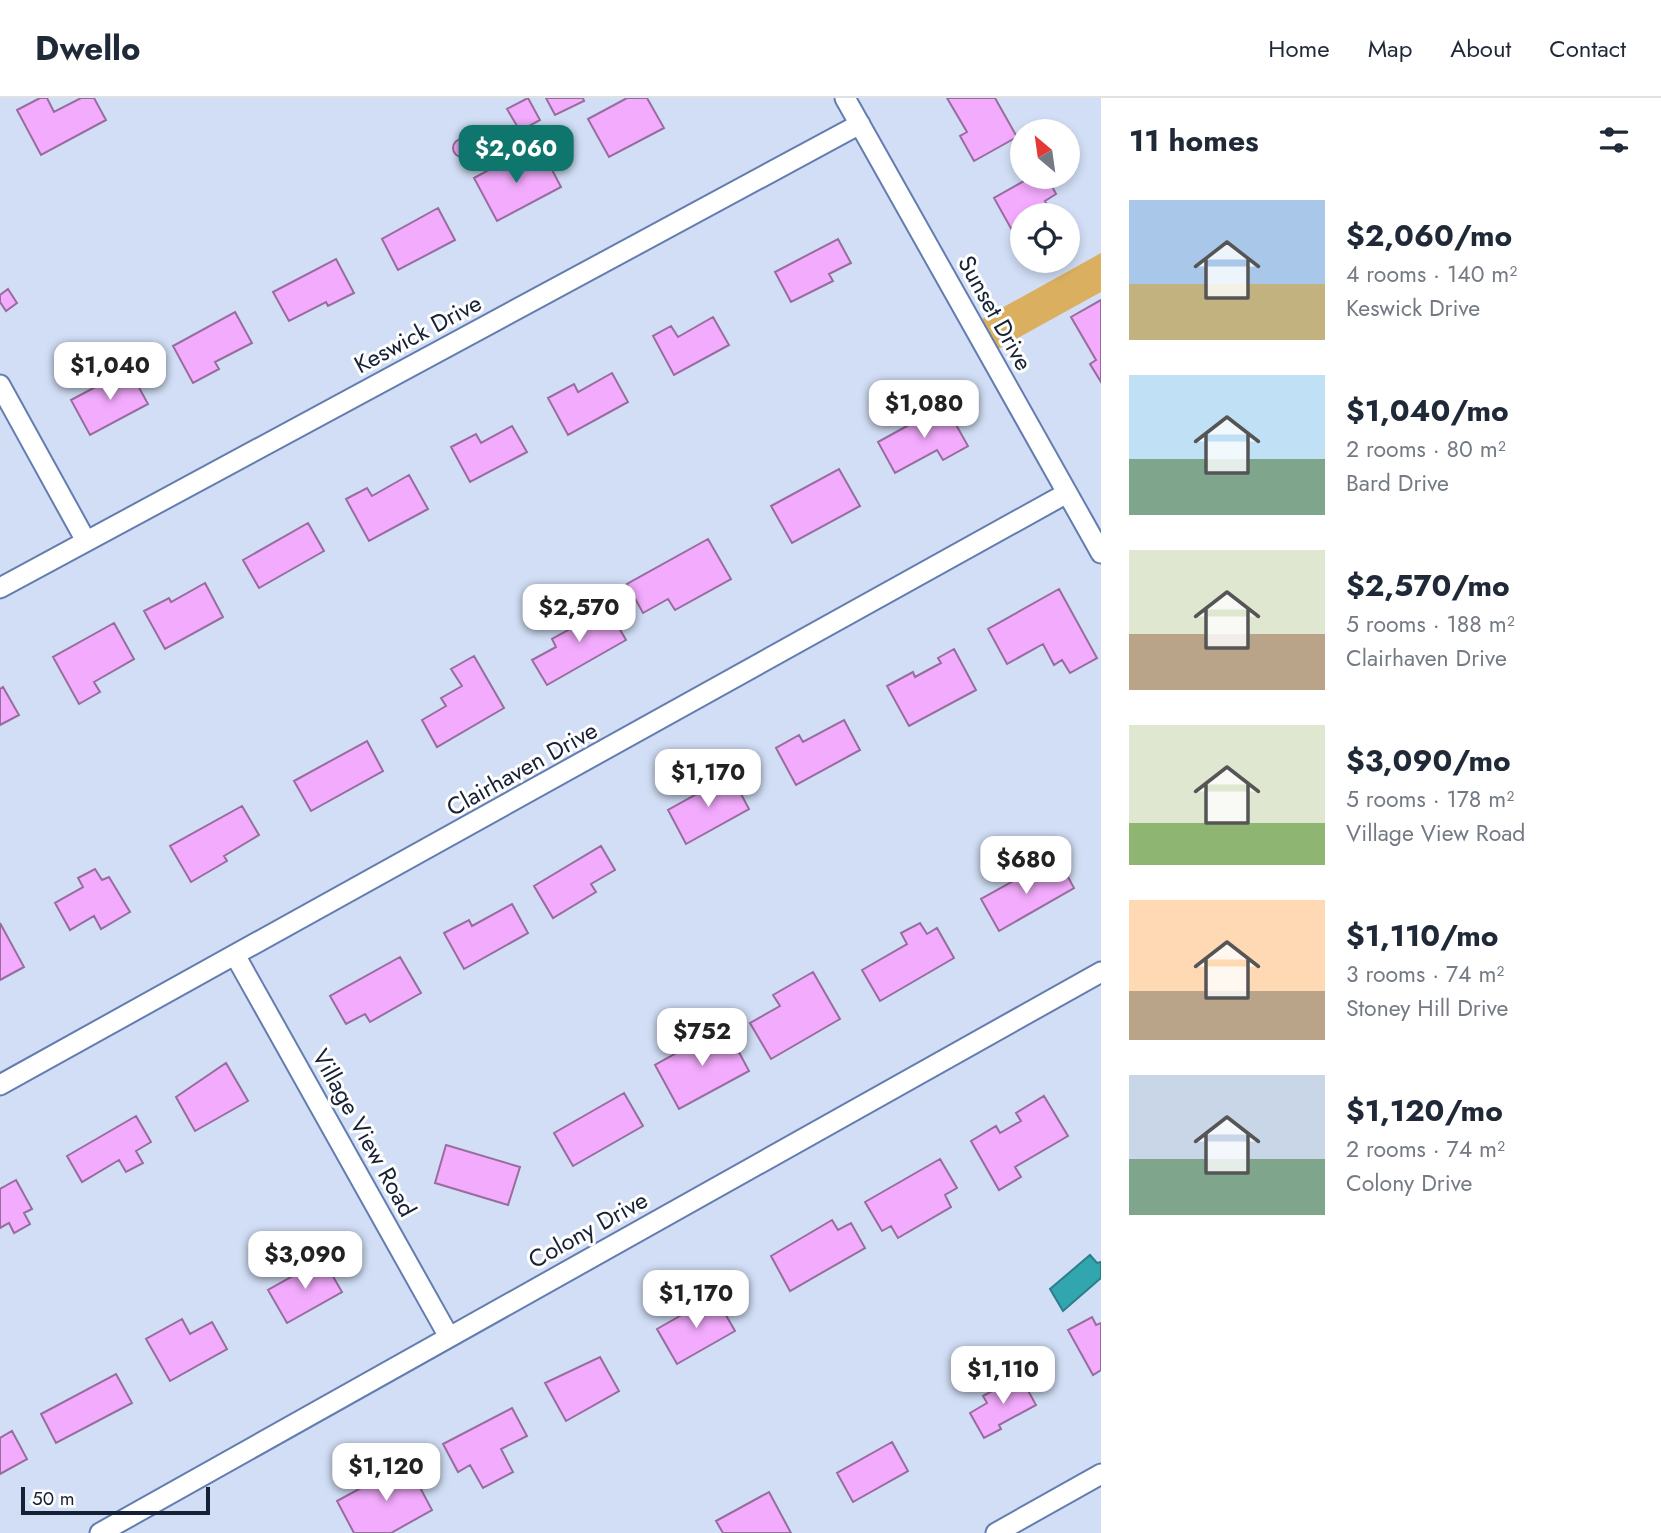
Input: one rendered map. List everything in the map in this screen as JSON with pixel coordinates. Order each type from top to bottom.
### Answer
[{"type":"street","name":"Sunset Drive","points":[[845,98],[1101,552]]},
{"type":"street","name":"Keswick Drive","points":[[0,587],[860,124]]},
{"type":"street","points":[[0,385],[86,541]]},
{"type":"street","name":"Clairhaven Drive","points":[[0,1085],[1067,494]]},
{"type":"street","name":"Village View Road","points":[[235,955],[449,1335]]},
{"type":"street","name":"Colony Drive","points":[[100,1533],[1101,972]]},
{"type":"street","points":[[996,1533],[1101,1475]]},
{"type":"shaded area","points":[[1101,253],[1101,292],[989,354],[973,324],[1065,273],[1080,273],[1080,265]]},
{"type":"shaded area","points":[[1090,1255],[1097,1263],[1101,1262],[1101,1278],[1063,1311],[1050,1289]]},
{"type":"building","points":[[40,98],[47,98],[54,112],[81,98],[94,98],[106,120],[41,155],[17,110]]},
{"type":"building","points":[[528,98],[540,120],[520,131],[507,109]]},
{"type":"building","points":[[546,98],[583,98],[584,101],[555,115]]},
{"type":"building","points":[[627,98],[647,98],[664,128],[609,157],[588,119]]},
{"type":"building","points":[[947,98],[995,98],[1010,125],[1010,141],[974,161],[960,136],[967,132]]},
{"type":"building","points":[[462,139],[468,142],[471,148],[468,154],[462,157],[456,154],[453,148],[456,142]]},
{"type":"building","points":[[518,154],[525,167],[545,156],[561,187],[497,221],[474,178]]},
{"type":"building","points":[[1010,189],[1053,189],[1056,194],[1045,201],[1046,203],[1010,203],[1010,227],[994,198]]},
{"type":"building","points":[[438,208],[455,240],[398,270],[382,239]]},
{"type":"building","points":[[838,239],[851,263],[829,274],[833,281],[791,302],[775,272]]},
{"type":"building","points":[[336,259],[354,293],[328,306],[326,302],[289,321],[273,292]]},
{"type":"building","points":[[8,289],[17,303],[6,311],[0,302],[0,295]]},
{"type":"building","points":[[1101,300],[1101,382],[1090,364],[1096,360],[1071,317]]},
{"type":"building","points":[[235,312],[252,343],[215,362],[219,369],[193,383],[173,346]]},
{"type":"building","points":[[713,317],[729,345],[674,375],[653,336],[671,326],[678,337]]},
{"type":"building","points":[[129,369],[148,404],[90,435],[71,400]]},
{"type":"building","points":[[612,373],[628,402],[568,435],[548,398],[574,384],[578,392]]},
{"type":"building","points":[[945,405],[968,446],[943,460],[937,450],[895,473],[878,442]]},
{"type":"building","points":[[512,426],[527,452],[470,482],[451,447],[476,434],[481,443]]},
{"type":"building","points":[[839,469],[860,506],[792,543],[771,506]]},
{"type":"building","points":[[409,475],[428,509],[369,541],[346,499],[367,488],[372,496]]},
{"type":"building","points":[[308,523],[324,551],[259,588],[243,560]]},
{"type":"building","points":[[708,539],[731,579],[675,610],[668,599],[643,613],[627,584]]},
{"type":"building","points":[[205,583],[223,617],[165,649],[144,611],[169,598],[171,602]]},
{"type":"building","points":[[1059,589],[1097,658],[1070,673],[1062,660],[1054,665],[1043,644],[1007,664],[988,629]]},
{"type":"building","points":[[590,601],[605,627],[615,621],[626,640],[547,685],[532,660],[556,647],[552,639],[577,625],[570,612]]},
{"type":"building","points":[[114,623],[134,659],[94,682],[100,692],[79,704],[53,657]]},
{"type":"building","points":[[954,649],[976,690],[909,726],[887,686],[913,672],[915,677],[941,663],[938,658]]},
{"type":"building","points":[[474,656],[504,708],[437,747],[422,720],[446,706],[441,698],[462,686],[451,669]]},
{"type":"building","points":[[3,687],[19,715],[0,725],[0,689]]},
{"type":"building","points":[[844,720],[860,750],[796,785],[776,748],[799,735],[803,742]]},
{"type":"building","points":[[367,741],[383,771],[311,811],[294,781]]},
{"type":"building","points":[[731,775],[749,809],[686,844],[668,810]]},
{"type":"building","points":[[242,806],[259,835],[224,856],[227,861],[191,882],[170,846]]},
{"type":"building","points":[[601,846],[615,870],[591,884],[596,892],[553,918],[534,886]]},
{"type":"building","points":[[1061,864],[1074,888],[999,931],[981,899],[1033,870],[1037,878]]},
{"type":"building","points":[[95,869],[102,880],[109,877],[130,912],[101,929],[94,916],[70,930],[55,903],[83,887],[78,878]]},
{"type":"building","points":[[512,904],[528,933],[464,969],[444,933],[469,920],[472,926]]},
{"type":"building","points":[[0,923],[24,967],[0,980]]},
{"type":"building","points":[[920,923],[927,934],[937,928],[954,958],[880,1001],[862,970],[907,944],[901,933]]},
{"type":"building","points":[[400,957],[421,993],[370,1022],[365,1014],[346,1024],[330,996]]},
{"type":"building","points":[[813,972],[840,1019],[771,1059],[750,1023],[780,1006],[773,995]]},
{"type":"building","points":[[725,1026],[749,1071],[679,1109],[655,1065]]},
{"type":"building","points":[[226,1063],[248,1101],[195,1131],[176,1097]]},
{"type":"building","points":[[624,1093],[643,1126],[573,1166],[554,1133]]},
{"type":"building","points":[[1044,1096],[1068,1136],[1015,1167],[1021,1177],[999,1190],[971,1141],[996,1126],[1000,1133],[1021,1121],[1016,1113]]},
{"type":"building","points":[[136,1116],[151,1142],[136,1151],[143,1163],[126,1172],[119,1160],[82,1182],[67,1156]]},
{"type":"building","points":[[446,1145],[520,1167],[508,1205],[435,1183]]},
{"type":"building","points":[[940,1159],[957,1188],[945,1195],[951,1207],[898,1238],[891,1226],[882,1231],[865,1202]]},
{"type":"building","points":[[16,1180],[32,1209],[24,1213],[30,1224],[14,1233],[9,1223],[0,1228],[0,1189]]},
{"type":"building","points":[[832,1220],[838,1230],[851,1223],[865,1248],[790,1291],[771,1256]]},
{"type":"building","points":[[323,1259],[342,1292],[287,1323],[268,1290]]},
{"type":"building","points":[[715,1296],[735,1331],[677,1364],[657,1329]]},
{"type":"building","points":[[1092,1317],[1096,1325],[1101,1323],[1101,1370],[1093,1375],[1068,1330]]},
{"type":"building","points":[[182,1319],[190,1334],[212,1322],[227,1349],[170,1381],[146,1339]]},
{"type":"building","points":[[600,1357],[619,1391],[566,1421],[545,1383]]},
{"type":"building","points":[[116,1374],[132,1403],[56,1443],[41,1414]]},
{"type":"building","points":[[1020,1376],[1036,1405],[999,1425],[1001,1429],[984,1438],[970,1413],[987,1403],[983,1396]]},
{"type":"building","points":[[512,1408],[527,1436],[501,1449],[513,1472],[483,1488],[470,1465],[458,1472],[443,1444]]},
{"type":"building","points":[[12,1431],[27,1459],[0,1474],[0,1438]]},
{"type":"building","points":[[892,1442],[908,1471],[853,1502],[837,1473]]},
{"type":"building","points":[[407,1463],[432,1510],[391,1533],[354,1533],[337,1501]]},
{"type":"building","points":[[769,1492],[791,1533],[723,1533],[716,1521]]}]
